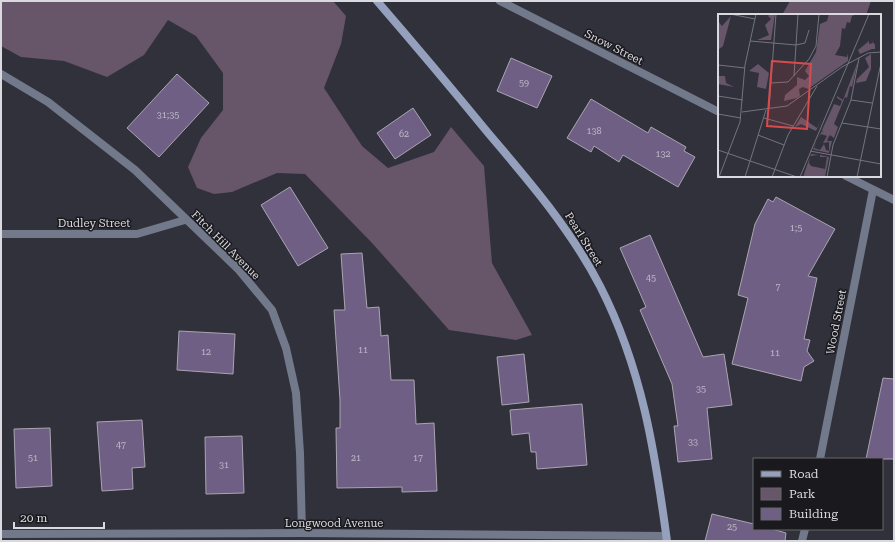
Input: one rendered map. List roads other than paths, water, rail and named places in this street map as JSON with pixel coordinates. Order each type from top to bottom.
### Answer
[{"type":"main road","name":"Pearl Street","points":[[378,1],[540,194],[574,241],[601,288],[624,341],[642,399],[659,483],[666,538]]},
{"type":"street","name":"Snow Street","points":[[500,1],[718,111]]},
{"type":"street","name":"Fitch Hill Avenue","points":[[1,74],[48,102],[134,170],[238,269],[272,310],[286,348],[296,393],[300,453],[302,533]]},
{"type":"street","points":[[848,177],[894,200]]},
{"type":"street","name":"Wood Street","points":[[820,458],[873,190]]},
{"type":"street","name":"Dudley Street","points":[[1,234],[137,234],[185,220]]},
{"type":"street","points":[[802,541],[805,530]]},
{"type":"street","name":"Longwood Avenue","points":[[1,534],[302,533],[666,538]]}]
